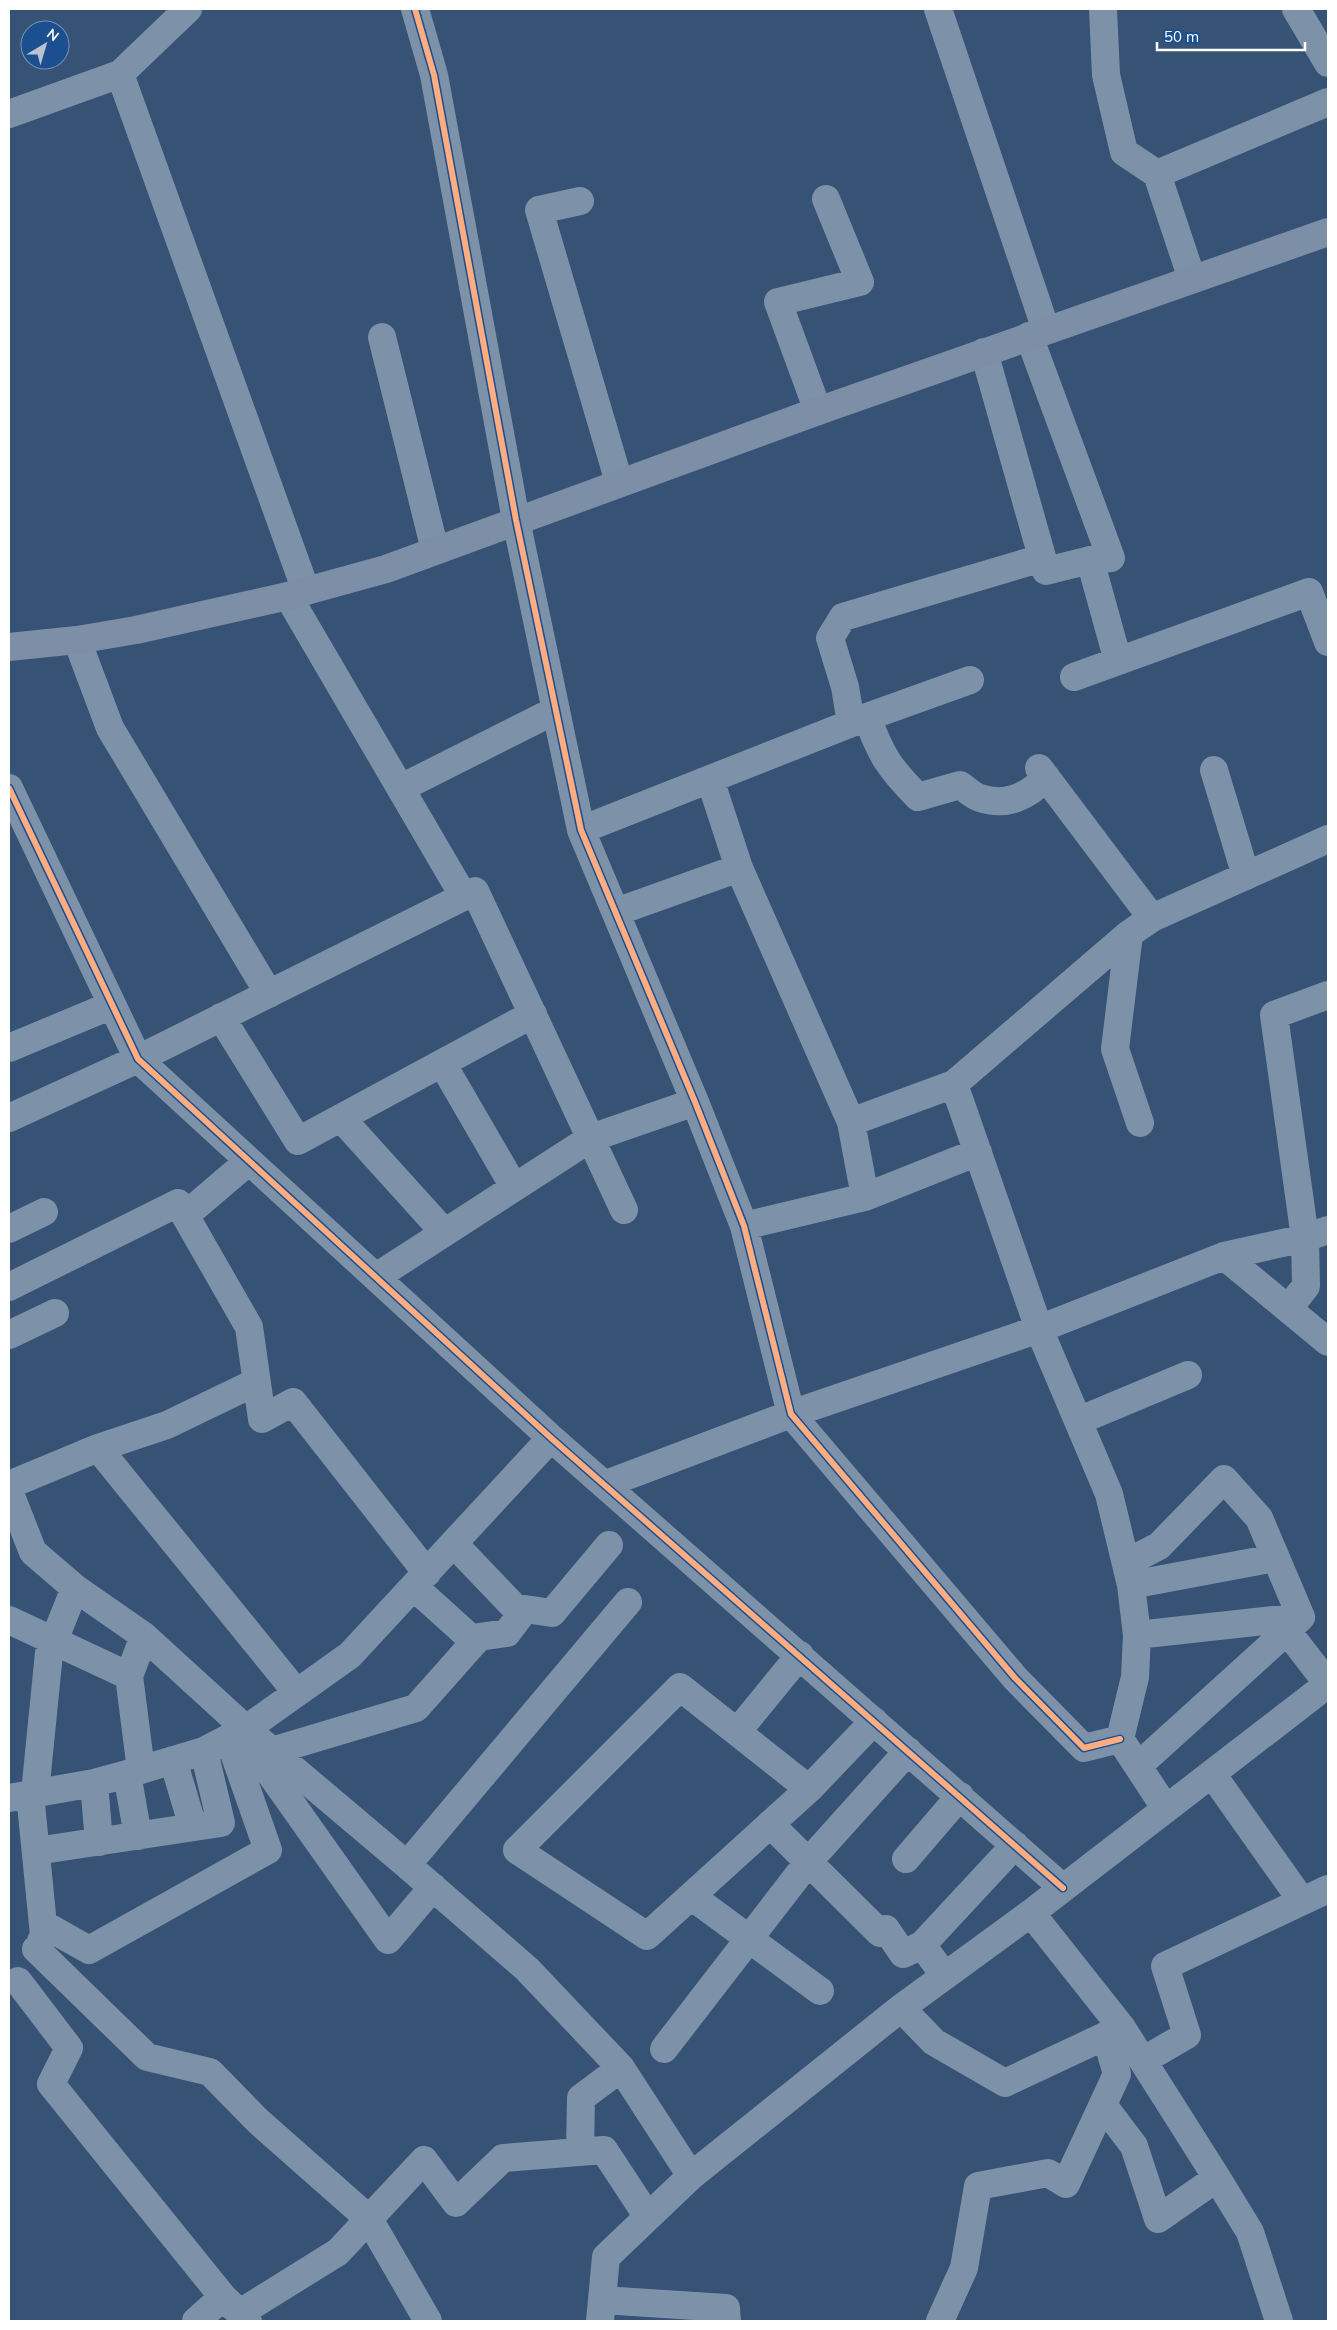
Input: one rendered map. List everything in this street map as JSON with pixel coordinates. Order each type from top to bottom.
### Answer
[{"type":"main road","points":[[9,647],[77,640],[136,630],[297,593],[386,568],[818,411],[1328,232]]},
{"type":"street","points":[[9,114],[120,74],[188,9]]},
{"type":"street","points":[[415,9],[434,74],[516,520],[581,830],[695,1102],[744,1226],[791,1414],[1015,1678],[1084,1748],[1120,1739]]},
{"type":"street","points":[[938,9],[1038,333],[1112,558],[1090,560],[1046,571],[984,352]]},
{"type":"street","points":[[1102,9],[1106,75],[1124,152],[1157,174],[1192,279]]},
{"type":"street","points":[[1296,9],[1328,63]]},
{"type":"street","points":[[120,74],[297,593],[400,788],[464,896]]},
{"type":"street","points":[[1157,174],[1328,102]]},
{"type":"street","points":[[818,411],[778,302],[860,282],[826,199]]},
{"type":"street","points":[[580,201],[539,210],[619,482]]},
{"type":"street","points":[[382,337],[435,550]]},
{"type":"street","points":[[1042,558],[843,617],[830,638],[845,687],[859,720],[894,773],[918,797],[960,785],[978,798],[1004,803],[1035,789],[1043,773],[1152,918]]},
{"type":"street","points":[[1090,560],[1118,661]]},
{"type":"street","points":[[1074,677],[1309,592],[1328,642]]},
{"type":"street","points":[[77,640],[110,728],[269,994]]},
{"type":"street","points":[[581,830],[859,720],[970,680]]},
{"type":"street","points":[[400,788],[556,710]]},
{"type":"street","points":[[1214,770],[1246,876]]},
{"type":"street","points":[[710,779],[740,868],[851,1122],[865,1198]]},
{"type":"street","points":[[9,788],[18,830],[112,1005],[138,1059],[551,1438],[606,1484],[1063,1888]]},
{"type":"street","points":[[851,1122],[954,1084],[1129,934],[1152,918],[1328,839]]},
{"type":"street","points":[[616,912],[740,868]]},
{"type":"street","points":[[9,1118],[138,1059],[475,891],[624,1210]]},
{"type":"street","points":[[1129,934],[1115,1049],[1140,1122]]},
{"type":"street","points":[[1288,1309],[1306,1286],[1316,1234],[1274,1015],[1328,995]]},
{"type":"street","points":[[9,1048],[112,1005]]},
{"type":"street","points":[[221,1018],[298,1141],[532,1014]]},
{"type":"street","points":[[442,1063],[514,1187]]},
{"type":"street","points":[[954,1084],[1039,1329],[1109,1494],[1128,1574],[1137,1635],[1135,1677],[1120,1739],[1166,1809]]},
{"type":"street","points":[[376,1277],[591,1138],[695,1102]]},
{"type":"street","points":[[342,1118],[444,1232]]},
{"type":"street","points":[[744,1226],[865,1198],[978,1152]]},
{"type":"street","points":[[178,1203],[188,1213],[249,1161]]},
{"type":"street","points":[[9,1287],[178,1203]]},
{"type":"street","points":[[178,1203],[249,1327],[262,1419],[294,1402],[421,1580],[475,1642]]},
{"type":"street","points":[[9,1229],[44,1212]]},
{"type":"street","points":[[606,1484],[791,1414],[1039,1329],[1224,1256],[1316,1234]]},
{"type":"street","points":[[1224,1256],[1328,1342]]},
{"type":"street","points":[[9,1335],[55,1313]]},
{"type":"street","points":[[1078,1421],[1188,1375]]},
{"type":"street","points":[[9,1485],[98,1448],[167,1425],[256,1382]]},
{"type":"street","points":[[24,1795],[94,1782],[134,1772],[204,1751],[238,1733],[350,1655],[551,1438]]},
{"type":"street","points":[[98,1448],[297,1693]]},
{"type":"street","points":[[727,2321],[726,2308],[601,2310],[606,2257],[691,2176],[901,2008],[1031,1913],[1328,1684],[1294,1624],[1274,1558],[1259,1518],[1224,1480],[1159,1546],[1128,1574]]},
{"type":"street","points":[[9,1491],[33,1552],[75,1588],[144,1636],[238,1733],[388,1940],[433,1887]]},
{"type":"street","points":[[454,1544],[521,1614]]},
{"type":"street","points":[[272,1751],[416,1708],[479,1637],[508,1633],[525,1609],[552,1613],[609,1545]]},
{"type":"street","points":[[1128,1574],[1274,1558]]},
{"type":"street","points":[[75,1588],[49,1653],[24,1795],[36,1851],[40,1936],[14,1980],[69,2048],[52,2084],[237,2310]]},
{"type":"street","points":[[407,1865],[628,1602]]},
{"type":"street","points":[[9,1620],[129,1676]]},
{"type":"street","points":[[1137,1635],[1294,1624]]},
{"type":"street","points":[[1138,1766],[1294,1624]]},
{"type":"street","points":[[138,1836],[129,1676],[144,1636]]},
{"type":"street","points":[[737,1732],[800,1655]]},
{"type":"street","points":[[809,1789],[680,1687],[518,1850],[647,1936],[809,1789],[874,1721]]},
{"type":"street","points":[[238,1733],[272,1751],[433,1887],[526,1969],[621,2068],[691,2176]]},
{"type":"street","points":[[40,1936],[89,1950],[268,1850],[238,1733]]},
{"type":"street","points":[[664,2049],[809,1862],[908,1750]]},
{"type":"street","points":[[36,1851],[222,1823],[204,1751]]},
{"type":"street","points":[[173,1760],[193,1827]]},
{"type":"street","points":[[1212,1774],[1302,1902]]},
{"type":"street","points":[[94,1782],[99,1842]]},
{"type":"street","points":[[906,1859],[960,1796]]},
{"type":"street","points":[[770,1824],[880,1933],[886,1929],[903,1954],[922,1945],[1015,1845]]},
{"type":"street","points":[[1144,2060],[1187,2035],[1165,1966],[1328,1889]]},
{"type":"street","points":[[691,1896],[820,1991]]},
{"type":"street","points":[[1031,1913],[1114,2032],[1144,2060],[1250,2232],[1279,2321]]},
{"type":"street","points":[[40,1936],[147,2057],[210,2072],[258,2122],[369,2219],[428,2321]]},
{"type":"street","points":[[922,1945],[944,1976]]},
{"type":"street","points":[[901,2008],[934,2042],[1005,2083],[1114,2032]]},
{"type":"street","points":[[940,2321],[964,2268],[978,2186],[1048,2173],[1066,2184],[1118,2074],[1114,2032]]},
{"type":"street","points":[[580,2152],[582,2098],[621,2068]]},
{"type":"street","points":[[1103,2105],[1134,2146],[1158,2219],[1217,2178]]},
{"type":"street","points":[[196,2321],[237,2310],[338,2252],[424,2160],[456,2203],[503,2158],[604,2150],[648,2218]]},
{"type":"cycle path","points":[[415,9],[434,75],[516,520],[581,830],[695,1102],[744,1226],[791,1414],[1015,1678],[1084,1748],[1120,1739]]},
{"type":"cycle path","points":[[9,788],[138,1059],[551,1438],[1063,1888]]}]
